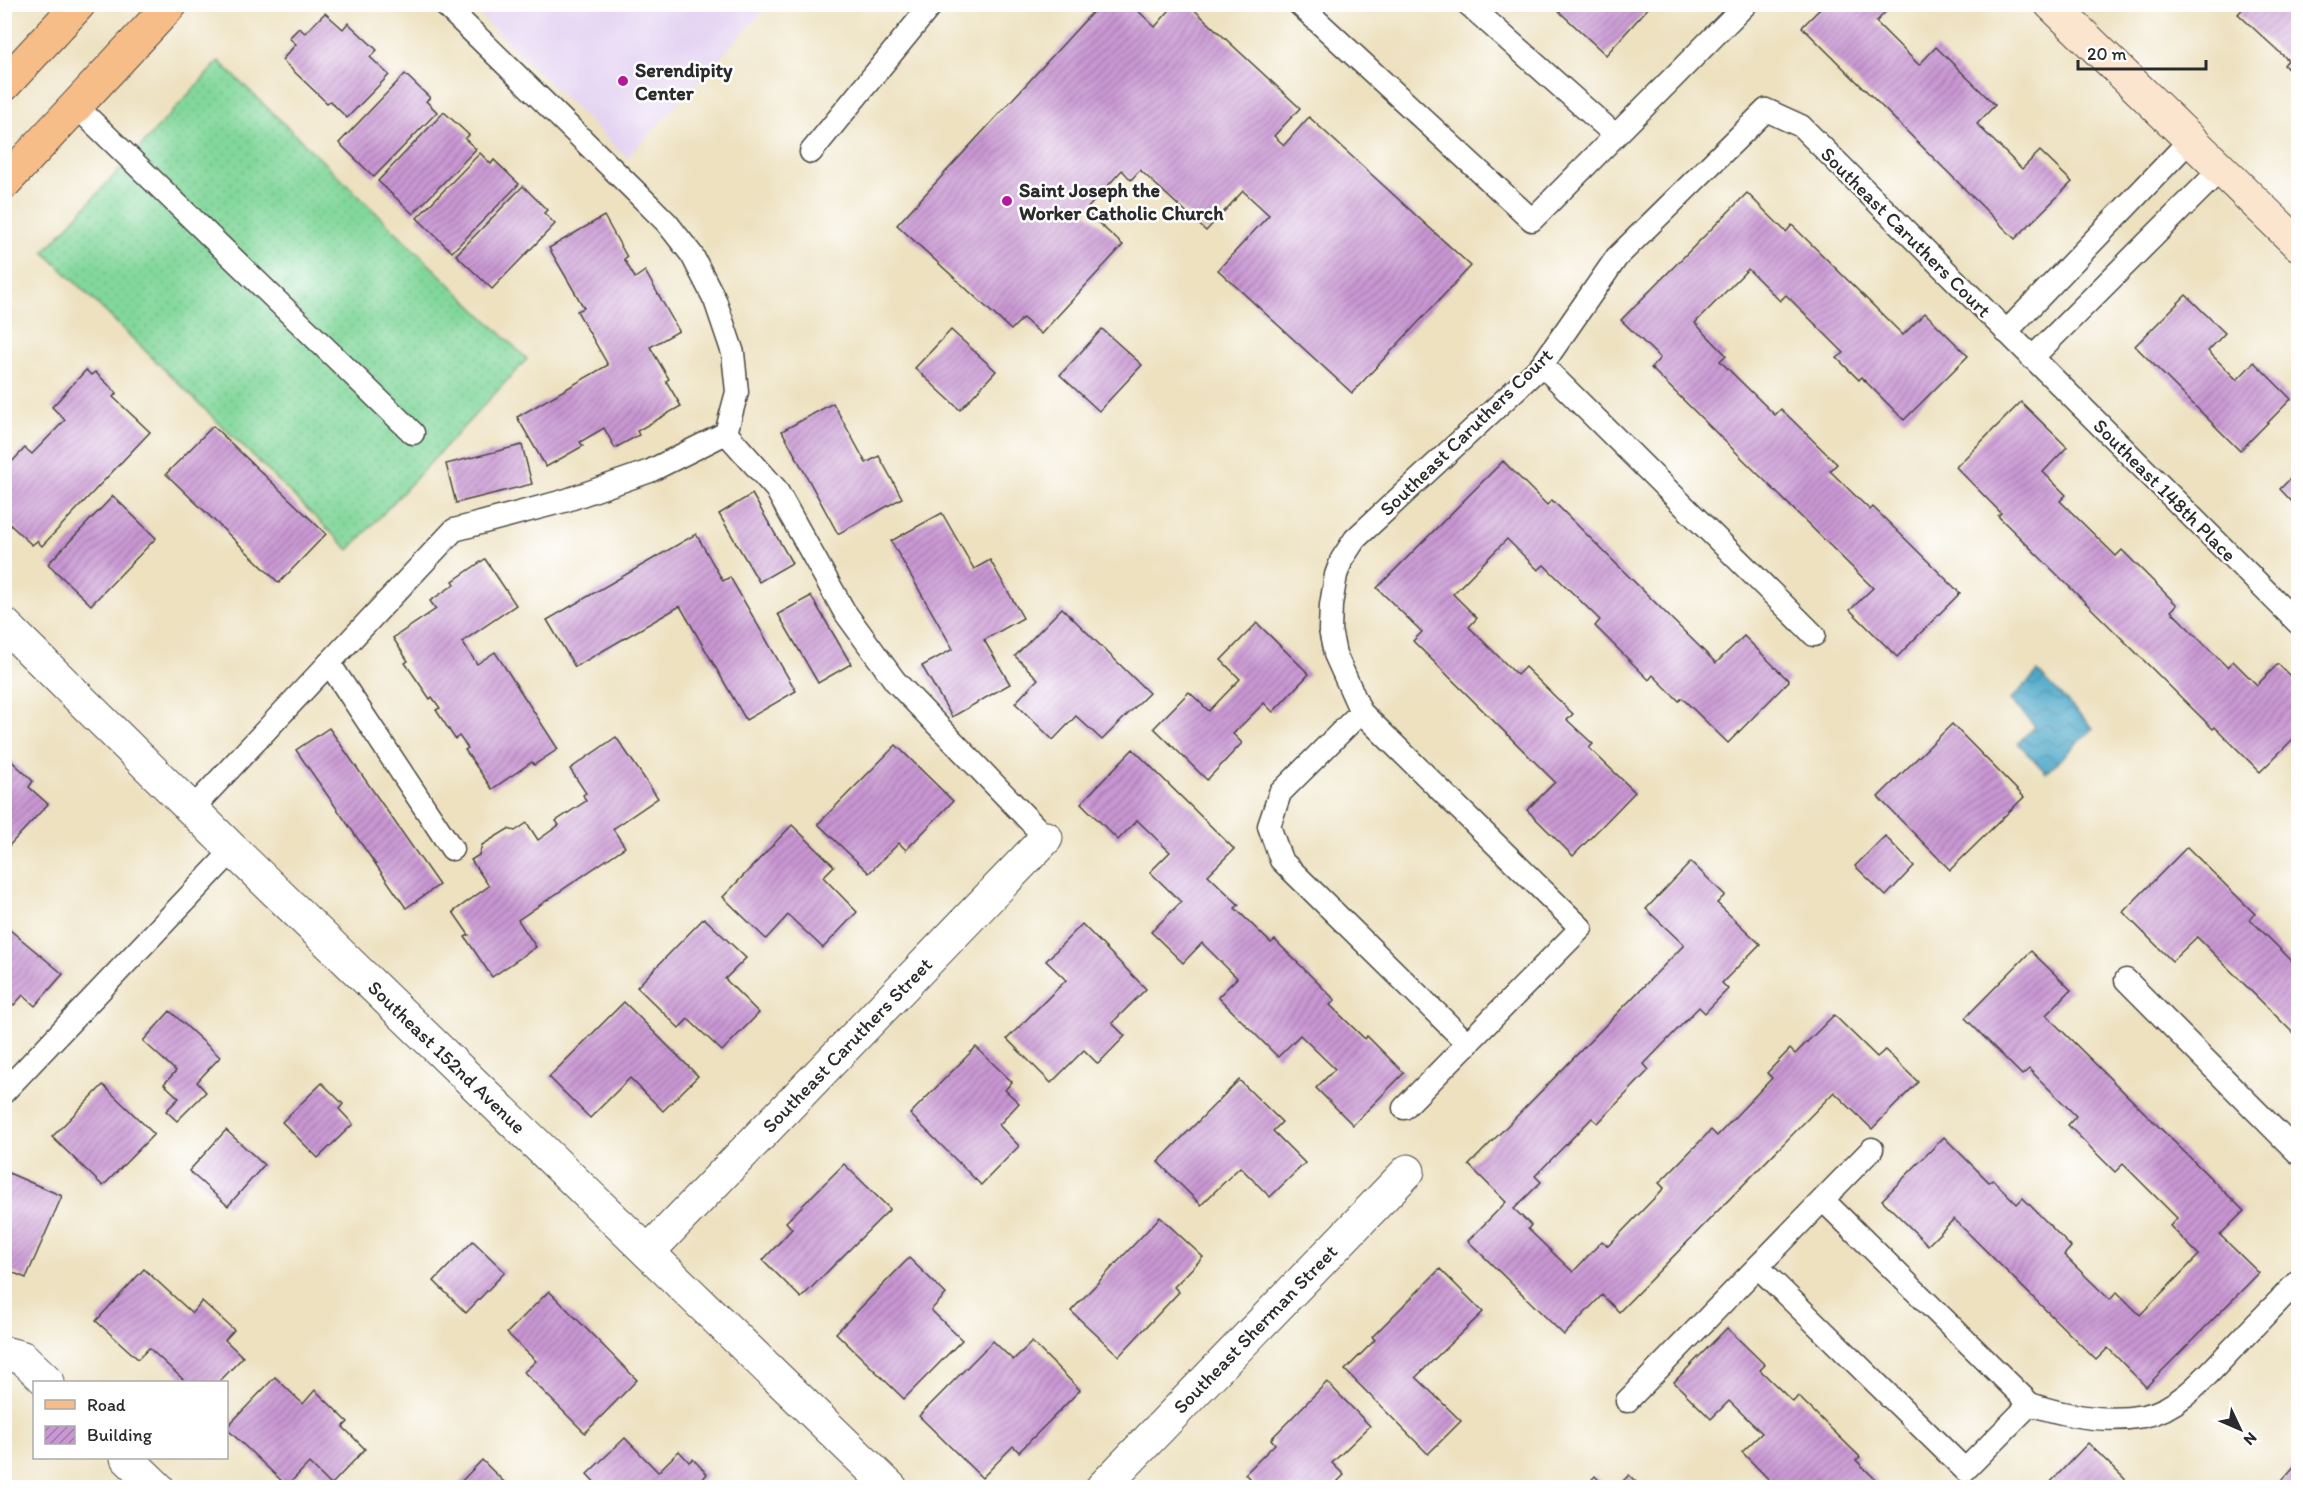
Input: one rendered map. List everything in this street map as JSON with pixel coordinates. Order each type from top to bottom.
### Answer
[{"type":"main road","points":[[4,183],[171,4]]},
{"type":"main road","points":[[2051,4],[2298,244]]},
{"type":"main road","points":[[4,85],[73,6]]},
{"type":"street","name":"Southeast 152nd Avenue","points":[[4,624],[891,1488]]},
{"type":"street","name":"Southeast Caruthers Street","points":[[648,1252],[1046,838]]},
{"type":"street","name":"Southeast Sherman Street","points":[[1102,1488],[1408,1171]]},
{"type":"street","points":[[4,1353],[23,1358],[46,1381]]},
{"type":"street","points":[[128,1459],[158,1488]]},
{"type":"lane","points":[[192,809],[454,530],[564,501],[650,471],[726,433],[737,392],[733,353],[715,300],[692,255],[667,223],[444,4]]},
{"type":"lane","points":[[811,153],[932,4]]},
{"type":"lane","points":[[1299,4],[1532,220],[1746,4]]},
{"type":"lane","points":[[1468,4],[1615,135]]},
{"type":"lane","points":[[76,106],[413,433]]},
{"type":"lane","name":"Southeast Caruthers Court","points":[[1361,712],[1335,654],[1330,630],[1336,575],[1342,559],[1355,539],[1542,365],[1617,257],[1766,110],[1801,126],[2032,358]]},
{"type":"lane","name":"Southeast Caruthers Court","points":[[2006,332],[2191,139]]},
{"type":"lane","points":[[2032,358],[2222,168]]},
{"type":"lane","name":"Southeast 148th Place","points":[[2032,358],[2298,623]]},
{"type":"lane","points":[[1542,365],[1814,635]]},
{"type":"lane","points":[[726,433],[776,489],[844,611],[895,681],[1046,838]]},
{"type":"lane","points":[[329,663],[452,849]]},
{"type":"lane","points":[[1404,1108],[1468,1044],[1581,928],[1361,712],[1280,794],[1269,826],[1281,860],[1468,1044]]},
{"type":"lane","points":[[4,1092],[234,850]]},
{"type":"lane","points":[[2126,980],[2298,1153]]},
{"type":"lane","points":[[1627,1401],[1872,1149]]},
{"type":"lane","points":[[1823,1200],[2030,1404],[2064,1415],[2104,1418],[2144,1416],[2169,1406],[2190,1391],[2298,1281]]},
{"type":"lane","points":[[1758,1267],[1965,1470],[2030,1404]]},
{"type":"shaded area","name":"Serendipity Center","points":[[469,5],[769,5],[627,158]]},
{"type":"green space","points":[[219,61],[527,359],[349,550],[44,252]]},
{"type":"water","points":[[2038,672],[2093,728],[2046,773],[2018,743],[2035,726],[2010,700]]},
{"type":"building","name":"Saint Joseph the Worker Catholic Church","points":[[1100,4],[1131,4],[1155,27],[1175,4],[1188,4],[1300,108],[1274,136],[1284,145],[1309,117],[1471,266],[1352,393],[1218,270],[1269,215],[1243,191],[1206,231],[1140,170],[1131,180],[1122,170],[1085,211],[1123,245],[1041,334],[1023,318],[1011,330],[897,225]]},
{"type":"building","points":[[1551,4],[1648,4],[1650,6],[1606,55]]},
{"type":"building","points":[[1825,4],[1893,4],[1876,22],[1919,65],[1936,47],[1995,105],[1977,124],[2022,169],[2040,151],[2072,182],[2015,239],[1802,27]]},
{"type":"building","points":[[2247,4],[2298,4],[2298,79],[2284,65],[2288,60],[2238,14]]},
{"type":"building","points":[[325,13],[343,29],[348,23],[377,50],[370,57],[389,75],[347,118],[330,101],[327,103],[282,60],[296,44],[289,38],[299,28],[305,33]]},
{"type":"building","points":[[405,74],[430,98],[426,101],[437,112],[374,177],[339,143]]},
{"type":"building","points":[[444,112],[469,135],[465,139],[476,149],[413,214],[378,181]]},
{"type":"building","points":[[480,153],[491,164],[494,160],[519,184],[452,252],[417,218]]},
{"type":"building","points":[[523,186],[547,210],[544,213],[555,224],[492,289],[456,255]]},
{"type":"building","points":[[1747,193],[1786,232],[1792,225],[1903,335],[1925,313],[1968,356],[1904,420],[1861,377],[1859,380],[1837,358],[1844,353],[1786,295],[1780,301],[1748,269],[1695,323],[1726,355],[1720,361],[1775,415],[1781,409],[1837,464],[1830,471],[1870,510],[1873,507],[1960,593],[1897,657],[1850,610],[1873,588],[1651,368],[1660,358],[1621,320]]},
{"type":"building","points":[[604,216],[627,257],[624,259],[635,278],[645,271],[679,331],[650,347],[669,379],[666,381],[681,406],[637,431],[639,435],[615,448],[604,428],[580,442],[583,446],[546,467],[517,417],[608,365],[577,311],[584,308],[549,248]]},
{"type":"building","points":[[2186,295],[2225,333],[2208,351],[2237,380],[2254,362],[2291,399],[2240,451],[2135,346]]},
{"type":"building","points":[[1102,329],[1142,365],[1099,411],[1060,375]]},
{"type":"building","points":[[951,330],[996,371],[960,410],[915,368]]},
{"type":"building","points":[[86,370],[91,375],[95,372],[117,393],[113,397],[150,432],[42,546],[37,541],[32,545],[4,519],[4,470],[25,448],[32,454],[65,420],[52,407]]},
{"type":"building","points":[[2021,402],[2067,447],[2043,472],[2066,495],[2060,501],[2116,556],[2122,550],[2177,605],[2171,611],[2227,667],[2233,661],[2257,685],[2278,664],[2298,684],[2298,734],[2260,772],[2215,727],[2213,729],[1998,516],[2001,513],[1956,467]]},
{"type":"building","points":[[833,403],[866,463],[879,456],[902,498],[838,534],[782,431]]},
{"type":"building","points":[[213,426],[326,534],[279,583],[166,474]]},
{"type":"building","points":[[522,445],[532,484],[456,503],[446,464]]},
{"type":"building","points":[[1503,461],[1547,505],[1552,500],[1716,663],[1744,636],[1789,681],[1728,743],[1682,698],[1679,701],[1653,675],[1649,680],[1595,626],[1600,620],[1544,565],[1538,570],[1507,539],[1453,594],[1477,618],[1469,627],[1517,675],[1525,667],[1573,714],[1567,720],[1593,744],[1589,748],[1635,792],[1573,856],[1527,810],[1555,782],[1413,641],[1422,632],[1377,588]]},
{"type":"building","points":[[2298,471],[2298,508],[2280,489]]},
{"type":"building","points":[[752,494],[792,563],[759,582],[719,514]]},
{"type":"building","points":[[113,496],[156,538],[91,605],[48,564]]},
{"type":"building","points":[[942,513],[974,569],[990,560],[1023,618],[984,640],[1010,684],[952,717],[922,666],[953,649],[891,541]]},
{"type":"building","points":[[696,534],[723,581],[730,577],[796,691],[746,720],[680,606],[575,667],[547,620]]},
{"type":"building","points":[[485,559],[516,605],[462,642],[477,664],[495,652],[558,749],[534,765],[532,762],[492,789],[465,750],[468,748],[459,736],[455,739],[436,710],[440,708],[432,697],[430,699],[405,663],[408,661],[393,638],[436,609],[430,601],[455,584],[453,581]]},
{"type":"building","points":[[811,596],[851,664],[818,683],[778,614]]},
{"type":"building","points":[[1062,608],[1149,693],[1102,740],[1076,716],[1053,740],[1015,703],[1038,679],[1015,656]]},
{"type":"building","points":[[1257,623],[1309,674],[1273,712],[1264,703],[1233,734],[1242,743],[1207,780],[1154,728],[1189,692],[1209,711],[1240,679],[1221,660]]},
{"type":"building","points":[[1952,724],[2024,797],[1950,870],[1878,797]]},
{"type":"building","points":[[329,728],[439,885],[406,908],[296,750]]},
{"type":"building","points":[[616,737],[658,798],[613,829],[625,847],[518,920],[536,947],[492,977],[465,937],[469,935],[453,912],[489,886],[471,860],[479,855],[482,845],[508,829],[515,831],[527,823],[538,840],[559,825],[556,821],[586,801],[583,795],[586,793],[570,769]]},
{"type":"building","points":[[896,745],[953,801],[906,850],[899,843],[869,873],[818,824]]},
{"type":"building","points":[[1133,749],[1234,849],[1208,875],[1239,905],[1235,908],[1271,943],[1275,940],[1335,1000],[1330,1005],[1365,1039],[1367,1036],[1404,1073],[1353,1125],[1316,1088],[1335,1069],[1300,1035],[1278,1057],[1218,997],[1237,978],[1202,943],[1183,963],[1151,932],[1181,902],[1150,872],[1170,852],[1137,820],[1118,840],[1081,803]]},
{"type":"building","points":[[4,754],[33,781],[29,787],[48,804],[4,851]]},
{"type":"building","points":[[792,825],[834,866],[823,877],[857,912],[823,948],[788,915],[766,939],[723,897]]},
{"type":"building","points":[[1885,836],[1914,866],[1886,896],[1855,866]]},
{"type":"building","points":[[2187,847],[2255,914],[2250,919],[2298,967],[2298,1038],[2197,937],[2172,961],[2123,912]]},
{"type":"building","points":[[1691,862],[1725,895],[1717,903],[1760,944],[1722,983],[1728,989],[1705,1013],[1699,1007],[1644,1064],[1649,1070],[1598,1123],[1592,1118],[1535,1176],[1541,1182],[1514,1209],[1531,1225],[1528,1229],[1573,1272],[1602,1241],[1608,1246],[1664,1188],[1659,1183],[1711,1130],[1717,1136],[1772,1078],[1767,1073],[1790,1049],[1795,1054],[1834,1015],[1877,1057],[1885,1050],[1918,1082],[1872,1129],[1834,1092],[1619,1312],[1602,1295],[1564,1335],[1468,1241],[1506,1202],[1469,1165],[1684,945],[1646,909]]},
{"type":"building","points":[[704,918],[746,958],[725,979],[759,1013],[722,1051],[688,1019],[679,1028],[637,987]]},
{"type":"building","points":[[1082,924],[1146,989],[1112,1023],[1125,1036],[1098,1064],[1084,1050],[1051,1083],[1007,1039],[1066,980],[1046,961]]},
{"type":"building","points":[[4,925],[63,974],[35,1006],[23,995],[14,1005],[4,997]]},
{"type":"building","points":[[2031,951],[2071,990],[2046,1015],[2244,1211],[2220,1235],[2259,1273],[2146,1387],[2108,1348],[2096,1360],[1954,1219],[1928,1245],[1882,1200],[1944,1137],[1989,1182],[1993,1180],[2017,1204],[2023,1198],[2071,1247],[2064,1255],[2110,1300],[2117,1292],[2140,1315],[2199,1255],[2170,1226],[2177,1218],[2123,1164],[2115,1172],[2068,1125],[2076,1116],[2029,1069],[2022,1075],[1965,1018]]},
{"type":"building","points":[[624,1002],[698,1076],[663,1111],[630,1078],[590,1118],[549,1077]]},
{"type":"building","points":[[170,1011],[220,1057],[197,1082],[206,1092],[177,1121],[166,1111],[179,1098],[164,1084],[176,1071],[143,1041]]},
{"type":"building","points":[[976,1047],[1012,1082],[1005,1090],[1019,1103],[999,1125],[1019,1146],[981,1185],[910,1114]]},
{"type":"building","points":[[1239,1080],[1282,1122],[1273,1131],[1305,1163],[1270,1197],[1240,1167],[1201,1205],[1158,1162]]},
{"type":"building","points":[[322,1083],[343,1104],[339,1109],[353,1124],[318,1158],[282,1122]]},
{"type":"building","points":[[103,1085],[154,1134],[103,1186],[52,1137]]},
{"type":"building","points":[[226,1130],[264,1165],[228,1206],[189,1171]]},
{"type":"building","points":[[844,1164],[890,1209],[801,1298],[763,1260],[792,1229],[786,1222]]},
{"type":"building","points":[[4,1171],[62,1196],[26,1278],[4,1269]]},
{"type":"building","points":[[1160,1217],[1203,1257],[1174,1287],[1179,1292],[1119,1356],[1071,1311]]},
{"type":"building","points":[[473,1241],[505,1272],[466,1313],[434,1281]]},
{"type":"building","points":[[909,1258],[946,1294],[931,1310],[962,1340],[904,1399],[836,1333]]},
{"type":"building","points":[[144,1269],[192,1313],[202,1301],[234,1330],[225,1340],[243,1357],[220,1381],[185,1381],[149,1348],[138,1359],[96,1321]]},
{"type":"building","points":[[1440,1269],[1483,1312],[1416,1377],[1461,1421],[1428,1454],[1345,1370],[1375,1340],[1372,1337]]},
{"type":"building","points":[[549,1291],[637,1380],[585,1433],[524,1372],[536,1361],[507,1333]]},
{"type":"building","points":[[1727,1328],[1765,1365],[1760,1370],[1793,1402],[1798,1396],[1860,1457],[1856,1460],[1884,1488],[1777,1488],[1742,1452],[1762,1433],[1729,1401],[1711,1419],[1674,1382]]},
{"type":"building","points":[[993,1341],[1013,1360],[1032,1342],[1080,1390],[1019,1452],[1013,1446],[982,1478],[919,1416]]},
{"type":"building","points":[[275,1377],[303,1404],[315,1390],[348,1422],[343,1427],[365,1449],[331,1485],[309,1463],[287,1486],[228,1430],[228,1426]]},
{"type":"building","points":[[1327,1382],[1370,1426],[1332,1463],[1344,1475],[1331,1488],[1259,1488],[1245,1474],[1275,1444],[1271,1439]]},
{"type":"building","points":[[625,1438],[658,1472],[679,1451],[689,1462],[693,1459],[707,1474],[700,1482],[705,1488],[600,1488],[587,1474]]},
{"type":"building","points":[[2088,1443],[2134,1488],[2045,1488]]},
{"type":"building","points":[[482,1460],[510,1488],[455,1488]]},
{"type":"building","points":[[2298,1462],[2298,1488],[2275,1488]]},
{"type":"building","points":[[1629,1475],[1642,1488],[1616,1488]]},
{"type":"building","points":[[1595,1476],[1606,1488],[1584,1488]]},
{"type":"place","name":"Serendipity Center","points":[[623,81]]},
{"type":"place","name":"Saint Joseph the Worker Catholic Church","points":[[1007,201]]}]
